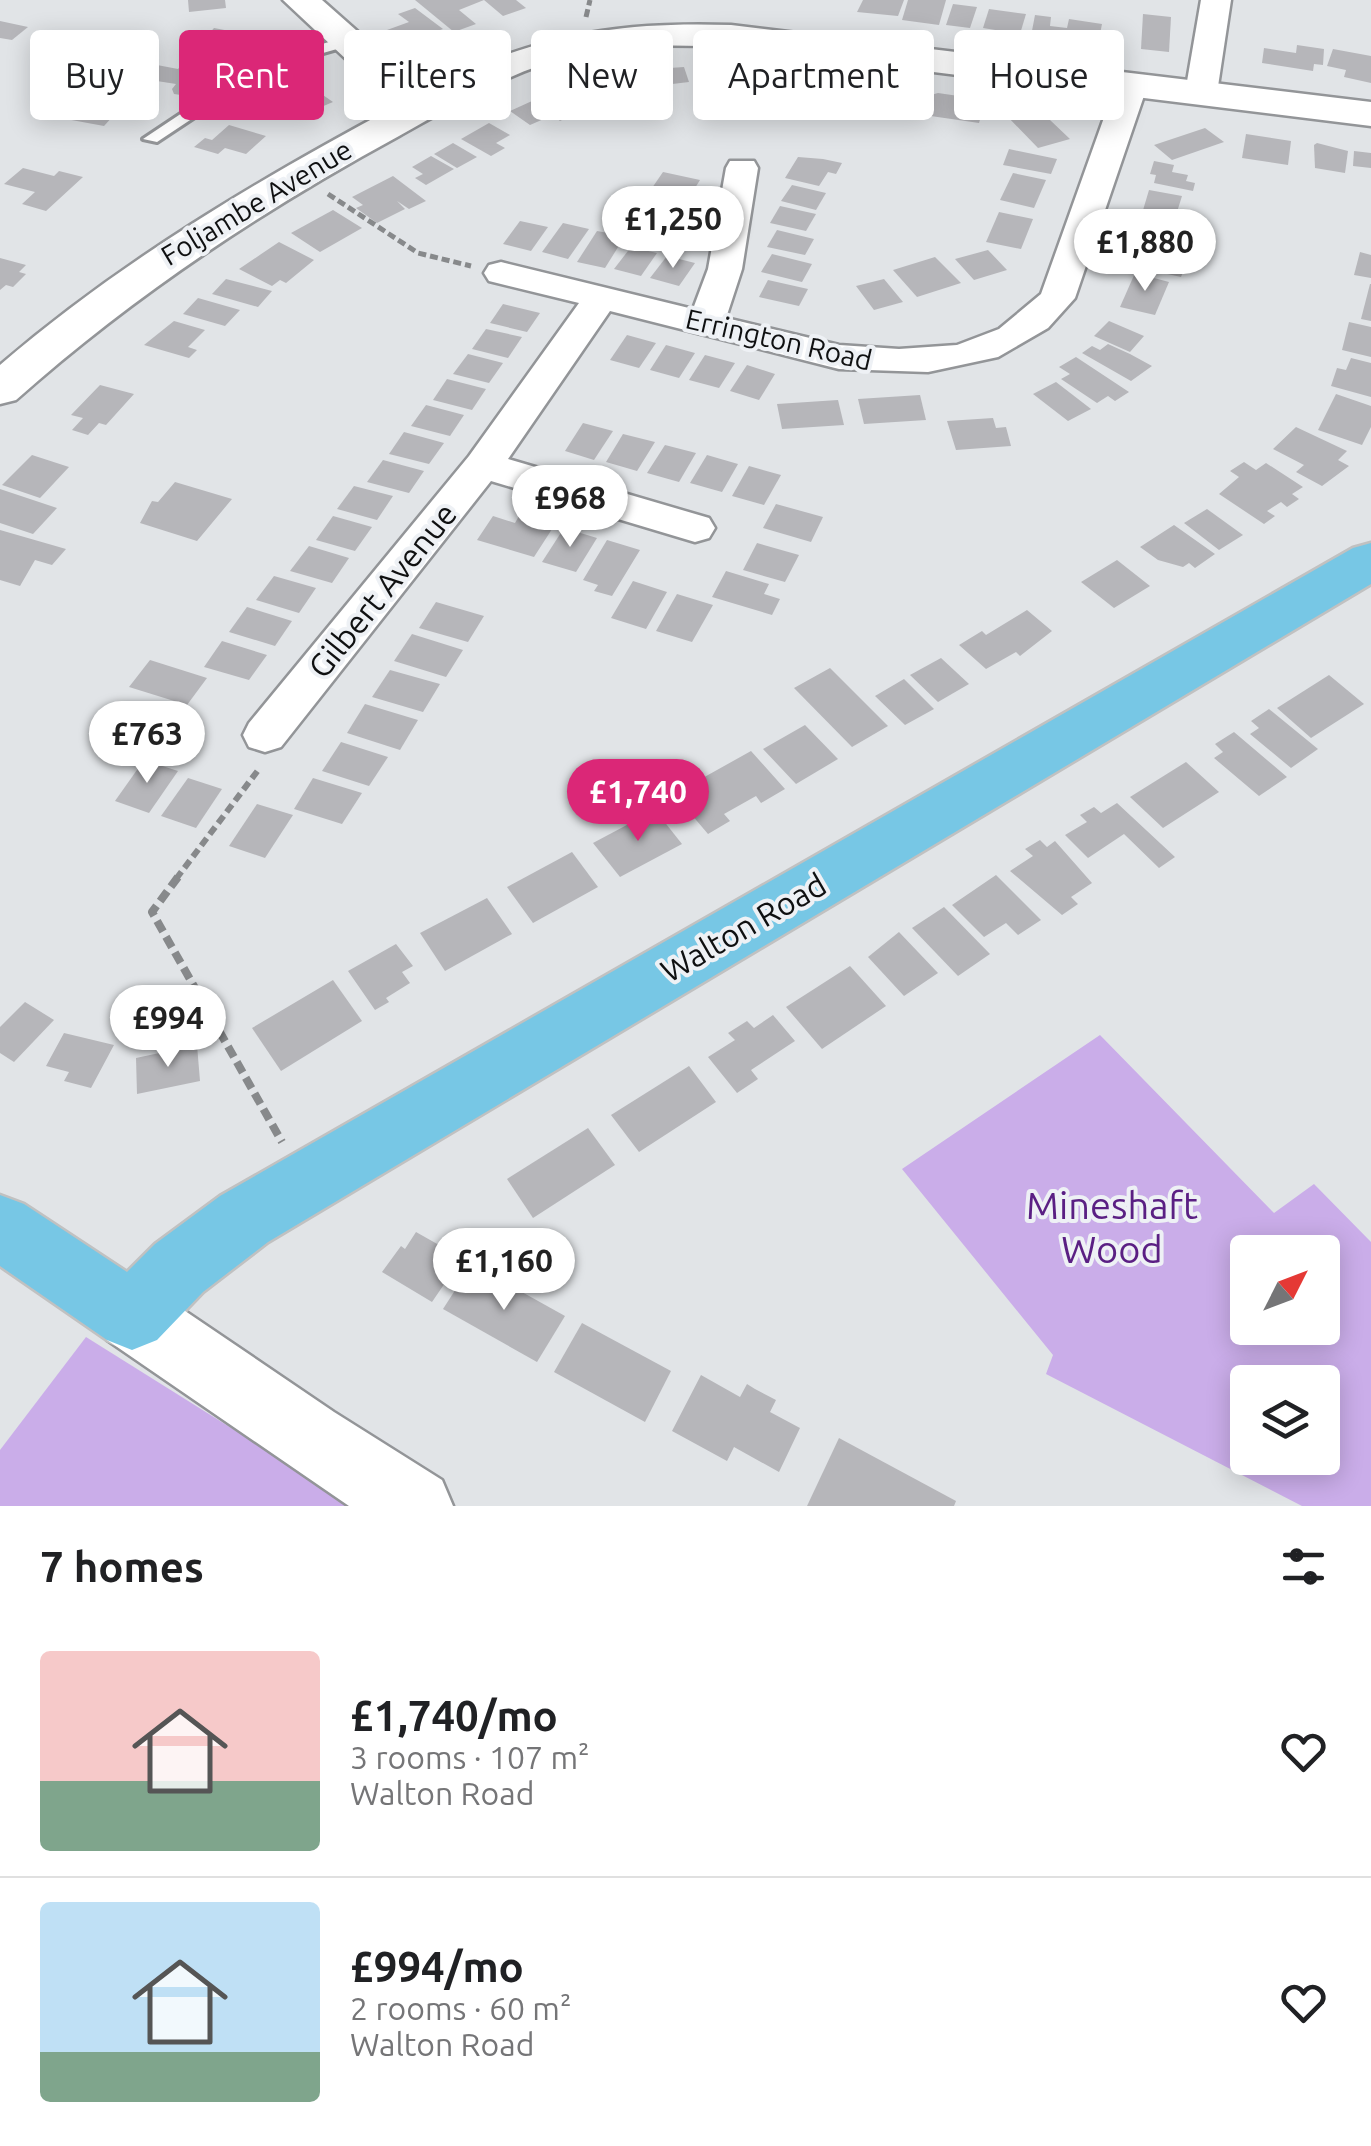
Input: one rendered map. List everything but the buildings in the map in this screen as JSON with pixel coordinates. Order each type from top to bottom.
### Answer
[{"type":"main road","name":"Walton Road","points":[[132,1316],[178,1268],[225,1230],[1371,561]]},
{"type":"main road","points":[[4,1235],[132,1316]]},
{"type":"street","points":[[301,0],[344,40]]},
{"type":"street","points":[[1201,93],[1216,0]]},
{"type":"street","name":"Foljambe Avenue","points":[[511,64],[556,49],[666,34],[732,36],[1371,114]]},
{"type":"street","name":"Errington Road","points":[[501,273],[788,346],[892,363],[966,356],[1016,334],[1046,311],[1063,284],[1132,84]]},
{"type":"street","name":"Foljambe Avenue","points":[[0,389],[130,279],[298,174],[399,120]]},
{"type":"street","points":[[706,324],[725,269],[742,168]]},
{"type":"street","name":"Gilbert Avenue","points":[[265,735],[482,465],[602,298]]},
{"type":"street","points":[[482,465],[695,528]]},
{"type":"street","points":[[132,1316],[308,1438],[416,1506]]},
{"type":"lane","points":[[151,138],[262,66],[344,43]]},
{"type":"path","points":[[298,174],[418,253],[501,273]]},
{"type":"path","points":[[265,735],[263,764],[152,912],[305,1182]]},
{"type":"green space","name":"Mineshaft Wood","points":[[1100,1035],[1274,1213],[1314,1184],[1371,1242],[1371,1506],[1302,1506],[1242,1475],[1340,1475],[1340,1365],[1230,1365],[1230,1469],[1046,1374],[1053,1355],[902,1169]]},
{"type":"green space","points":[[86,1337],[356,1506],[0,1506],[0,1450]]}]
